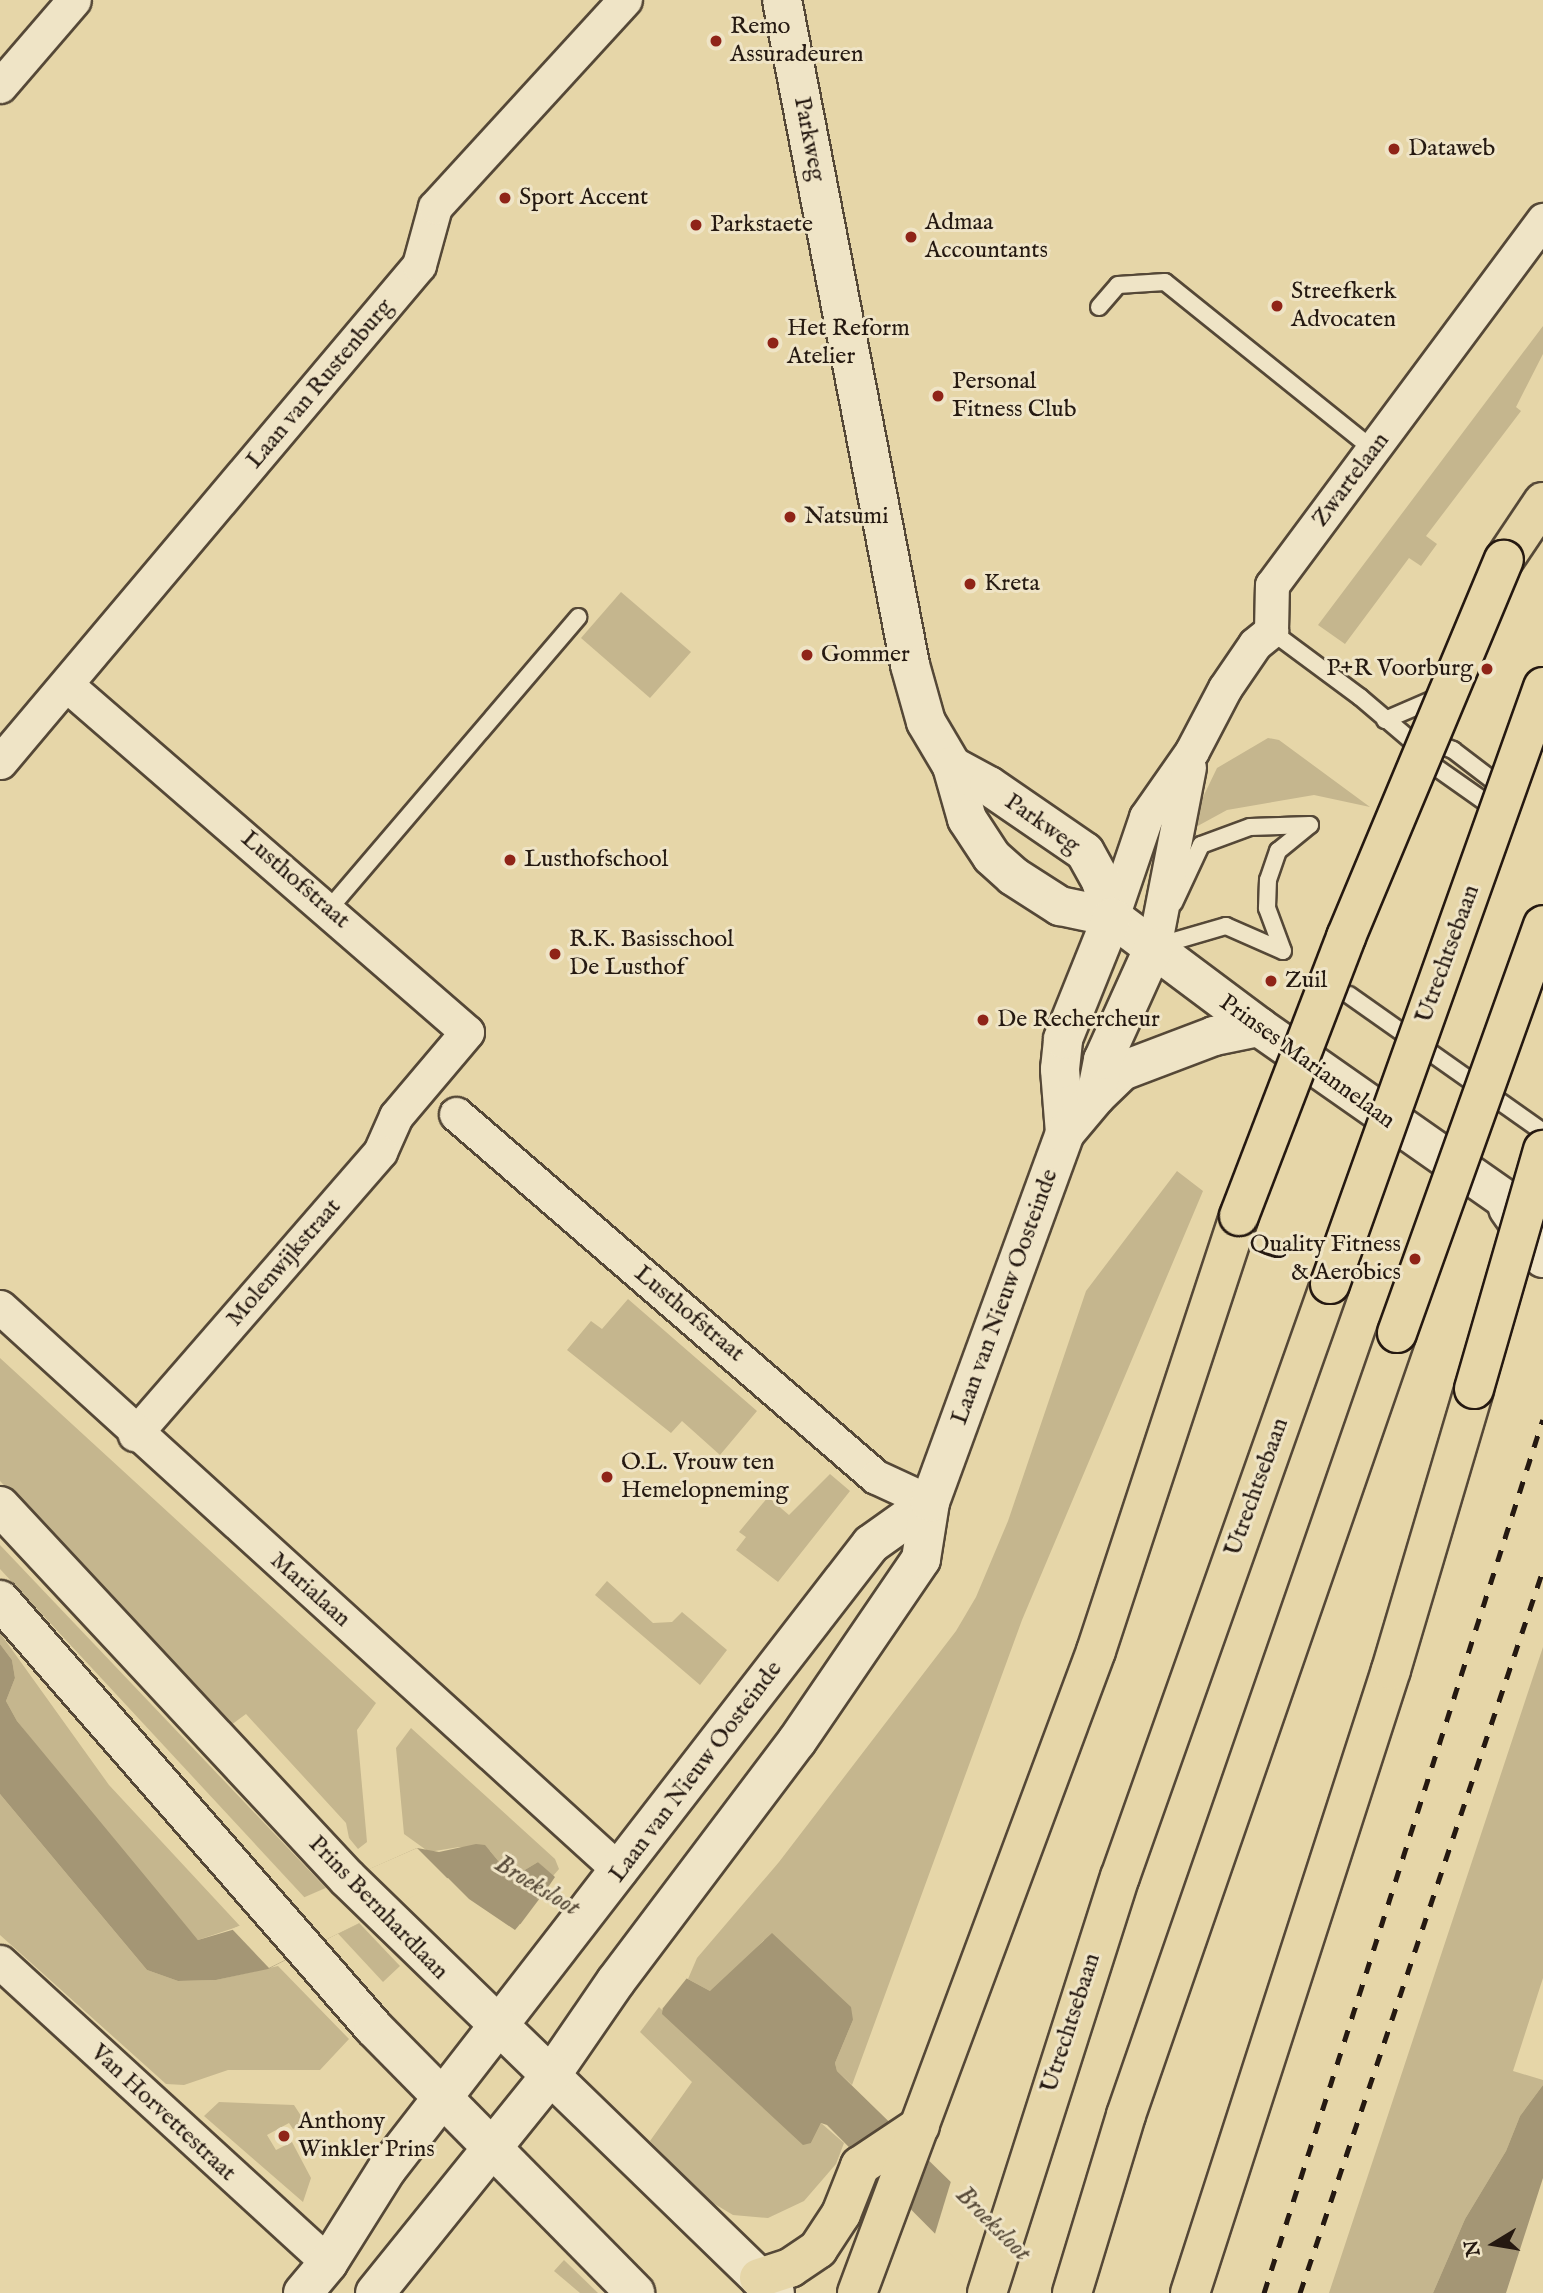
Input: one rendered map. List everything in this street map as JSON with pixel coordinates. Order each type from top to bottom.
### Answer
[{"type":"highway","points":[[857,2293],[1096,1651],[1239,1216],[1346,937],[1504,560],[1543,502]]},
{"type":"highway","name":"Utrechtsebaan","points":[[987,2293],[1047,2096],[1330,1284],[1543,687]]},
{"type":"highway","points":[[1072,2293],[1111,2161],[1397,1333],[1543,925]]},
{"type":"highway","points":[[1190,2293],[1387,1682],[1543,1150]]},
{"type":"highway","points":[[767,2286],[813,2253],[847,2200],[860,2166],[920,2126]]},
{"type":"street","points":[[0,86],[74,0]]},
{"type":"street","name":"Laan van Rustenburg","points":[[0,762],[68,686],[419,265],[435,207],[625,0]]},
{"type":"street","name":"Parkweg","points":[[782,0],[910,665],[926,722],[952,766],[967,818],[992,857],[1060,906],[1112,917],[1101,881],[1085,852],[989,786],[952,766]]},
{"type":"street","name":"Zwartelaan","points":[[1271,631],[1272,585],[1543,220]]},
{"type":"street","points":[[1112,917],[1146,817],[1192,751],[1224,688],[1255,644],[1271,631]]},
{"type":"street","name":"Lusthofstraat","points":[[68,686],[329,909],[467,1032],[423,1086]]},
{"type":"street","points":[[1154,947],[1192,751]]},
{"type":"street","name":"Prinses Mariannelaan","points":[[1112,917],[1259,1027],[1505,1203],[1543,1226]]},
{"type":"street","name":"Laan van Nieuw Oosteinde","points":[[1065,1132],[1060,1069],[1063,1039],[1112,917]]},
{"type":"street","name":"Laan van Nieuw Oosteinde","points":[[375,2293],[552,2074],[615,1981],[797,1741],[921,1559],[930,1502],[1065,1132],[1096,1096],[1103,1060],[1154,947]]},
{"type":"street","points":[[1096,1096],[1122,1071],[1214,1035],[1259,1027]]},
{"type":"street","name":"Molenwijkstraat","points":[[135,1434],[380,1152],[396,1116],[423,1086]]},
{"type":"street","name":"Lusthofstraat","points":[[456,1115],[876,1478],[930,1502]]},
{"type":"street","name":"Prinses Mariannelaan","points":[[1505,1203],[1543,1258]]},
{"type":"street","name":"Marialaan","points":[[0,1307],[135,1434],[620,1871]]},
{"type":"street","name":"Laan van Nieuw Oosteinde","points":[[303,2293],[328,2263],[440,2097],[571,1935],[871,1544],[930,1502]]},
{"type":"street","name":"Prins Bernhardlaan","points":[[0,1506],[346,1878],[498,2026],[552,2074],[767,2286]]},
{"type":"street","points":[[0,1600],[374,2028],[491,2150],[635,2293]]},
{"type":"street","name":"Van Horvettestraat","points":[[0,1962],[328,2263]]},
{"type":"lane","points":[[1099,307],[1118,285],[1165,282],[1374,450]]},
{"type":"lane","points":[[329,909],[578,617]]},
{"type":"lane","points":[[1271,631],[1414,743],[1427,761],[1491,806]]},
{"type":"lane","points":[[1385,720],[1460,688]]},
{"type":"lane","points":[[1414,743],[1436,740],[1504,789]]},
{"type":"lane","points":[[1310,825],[1278,851],[1268,880],[1267,908],[1283,951],[1226,926],[1154,947],[1201,845],[1250,827],[1310,825]]},
{"type":"lane","points":[[1349,995],[1543,1132]]},
{"type":"shaded area","points":[[1543,326],[1543,354],[1516,407],[1521,411],[1426,536],[1437,544],[1421,566],[1409,558],[1345,644],[1318,625]]},
{"type":"shaded area","points":[[621,592],[691,652],[650,698],[581,638]]},
{"type":"shaded area","points":[[1268,738],[1279,740],[1370,807],[1314,795],[1227,810],[1194,828],[1190,824],[1217,768]]},
{"type":"shaded area","points":[[1177,1171],[1203,1191],[1022,1620],[852,2085],[837,2071],[835,2063],[853,2020],[764,1940],[717,1990],[710,1991],[688,1979],[697,1958],[779,1862],[956,1631],[976,1597],[1008,1521],[1086,1291]]},
{"type":"shaded area","points":[[628,1299],[757,1411],[720,1455],[682,1421],[671,1433],[567,1350],[591,1321],[602,1329]]},
{"type":"shaded area","points":[[0,1358],[376,1703],[357,1730],[367,1842],[358,1849],[349,1838],[346,1823],[246,1714],[231,1725],[0,1481]]},
{"type":"shaded area","points":[[830,1474],[850,1491],[778,1582],[736,1550],[746,1537],[739,1532],[768,1497],[789,1515]]},
{"type":"shaded area","points":[[0,1545],[400,1966],[383,1982],[0,1569]]},
{"type":"shaded area","points":[[607,1581],[653,1623],[672,1622],[682,1612],[727,1650],[700,1685],[595,1595]]},
{"type":"shaded area","points":[[0,1633],[109,1785],[240,1926],[198,1940],[105,1832],[17,1721],[6,1701],[15,1678],[12,1660],[0,1644]]},
{"type":"shaded area","points":[[1543,1647],[1543,1978],[1513,2071],[1543,2080],[1543,2085],[1520,2116],[1506,2151],[1465,2219],[1433,2293],[1329,2293]]},
{"type":"shaded area","points":[[411,1728],[555,1859],[559,1869],[553,1876],[538,1862],[523,1871],[505,1869],[490,1851],[459,1847],[429,1852],[404,1834],[396,1748]]},
{"type":"shaded area","points":[[0,1794],[147,1970],[178,1981],[216,1980],[278,1966],[349,2039],[320,2070],[228,2070],[184,2085],[166,2084],[0,1935]]},
{"type":"shaded area","points":[[659,2007],[728,2074],[811,2143],[821,2123],[844,2143],[836,2164],[804,2201],[768,2218],[733,2215],[708,2200],[650,2141],[692,2082],[640,2032]]},
{"type":"shaded area","points":[[219,2102],[294,2105],[305,2122],[293,2129],[289,2123],[267,2135],[276,2150],[292,2142],[311,2178],[303,2202],[204,2116]]},
{"type":"shaded area","points":[[564,2260],[598,2293],[580,2293],[554,2271]]},
{"type":"water","name":"Broeksloot","points":[[0,1644],[12,1660],[15,1678],[6,1701],[17,1721],[198,1940],[232,1930],[417,1848],[439,1852],[476,1844],[485,1845],[505,1869],[523,1871],[538,1862],[555,1877],[540,1899],[710,1991],[772,1933],[851,2007],[853,2020],[835,2063],[837,2071],[1038,2267],[994,2293],[827,2125],[821,2123],[811,2143],[803,2145],[662,2014],[663,2006],[520,1924],[515,1930],[469,1899],[448,1878],[268,1969],[216,1980],[178,1981],[147,1970],[0,1794]]},
{"type":"water","points":[[1543,2085],[1543,2178],[1506,2293],[1433,2293],[1465,2219],[1506,2151],[1520,2116]]},
{"type":"pier","points":[[417,1848],[448,1879],[269,1968],[232,1929]]},
{"type":"pier","points":[[540,1898],[687,1978],[663,2008],[519,1926]]},
{"type":"pier","points":[[952,2178],[1069,2293],[989,2293],[934,2237]]},
{"type":"railway","points":[[1264,2293],[1543,1419]]},
{"type":"railway","points":[[1300,2293],[1543,1570]]},
{"type":"place","name":"Remo Assuradeuren","points":[[716,41]]},
{"type":"place","name":"Dataweb","points":[[1394,149]]},
{"type":"place","name":"Sport Accent","points":[[505,198]]},
{"type":"place","name":"Parkstaete","points":[[696,225]]},
{"type":"place","name":"Admaa Accountants","points":[[911,237]]},
{"type":"place","name":"Streefkerk Advocaten","points":[[1277,306]]},
{"type":"place","name":"Het Reform Atelier","points":[[773,343]]},
{"type":"place","name":"Personal Fitness Club","points":[[938,396]]},
{"type":"place","name":"Natsumi","points":[[790,517]]},
{"type":"place","name":"Kreta","points":[[970,584]]},
{"type":"place","name":"Gommer","points":[[807,655]]},
{"type":"place","name":"P+R Voorburg","points":[[1487,669]]},
{"type":"place","name":"Lusthofschool","points":[[510,860]]},
{"type":"place","name":"R.K. Basisschool De Lusthof","points":[[555,954]]},
{"type":"place","name":"Zuil","points":[[1271,981]]},
{"type":"place","name":"De Rechercheur","points":[[983,1020]]},
{"type":"place","name":"Quality Fitness & Aerobics","points":[[1415,1259]]},
{"type":"place","name":"O.L. Vrouw ten Hemelopneming","points":[[607,1477]]},
{"type":"place","name":"Anthony Winkler Prins","points":[[284,2136]]}]
